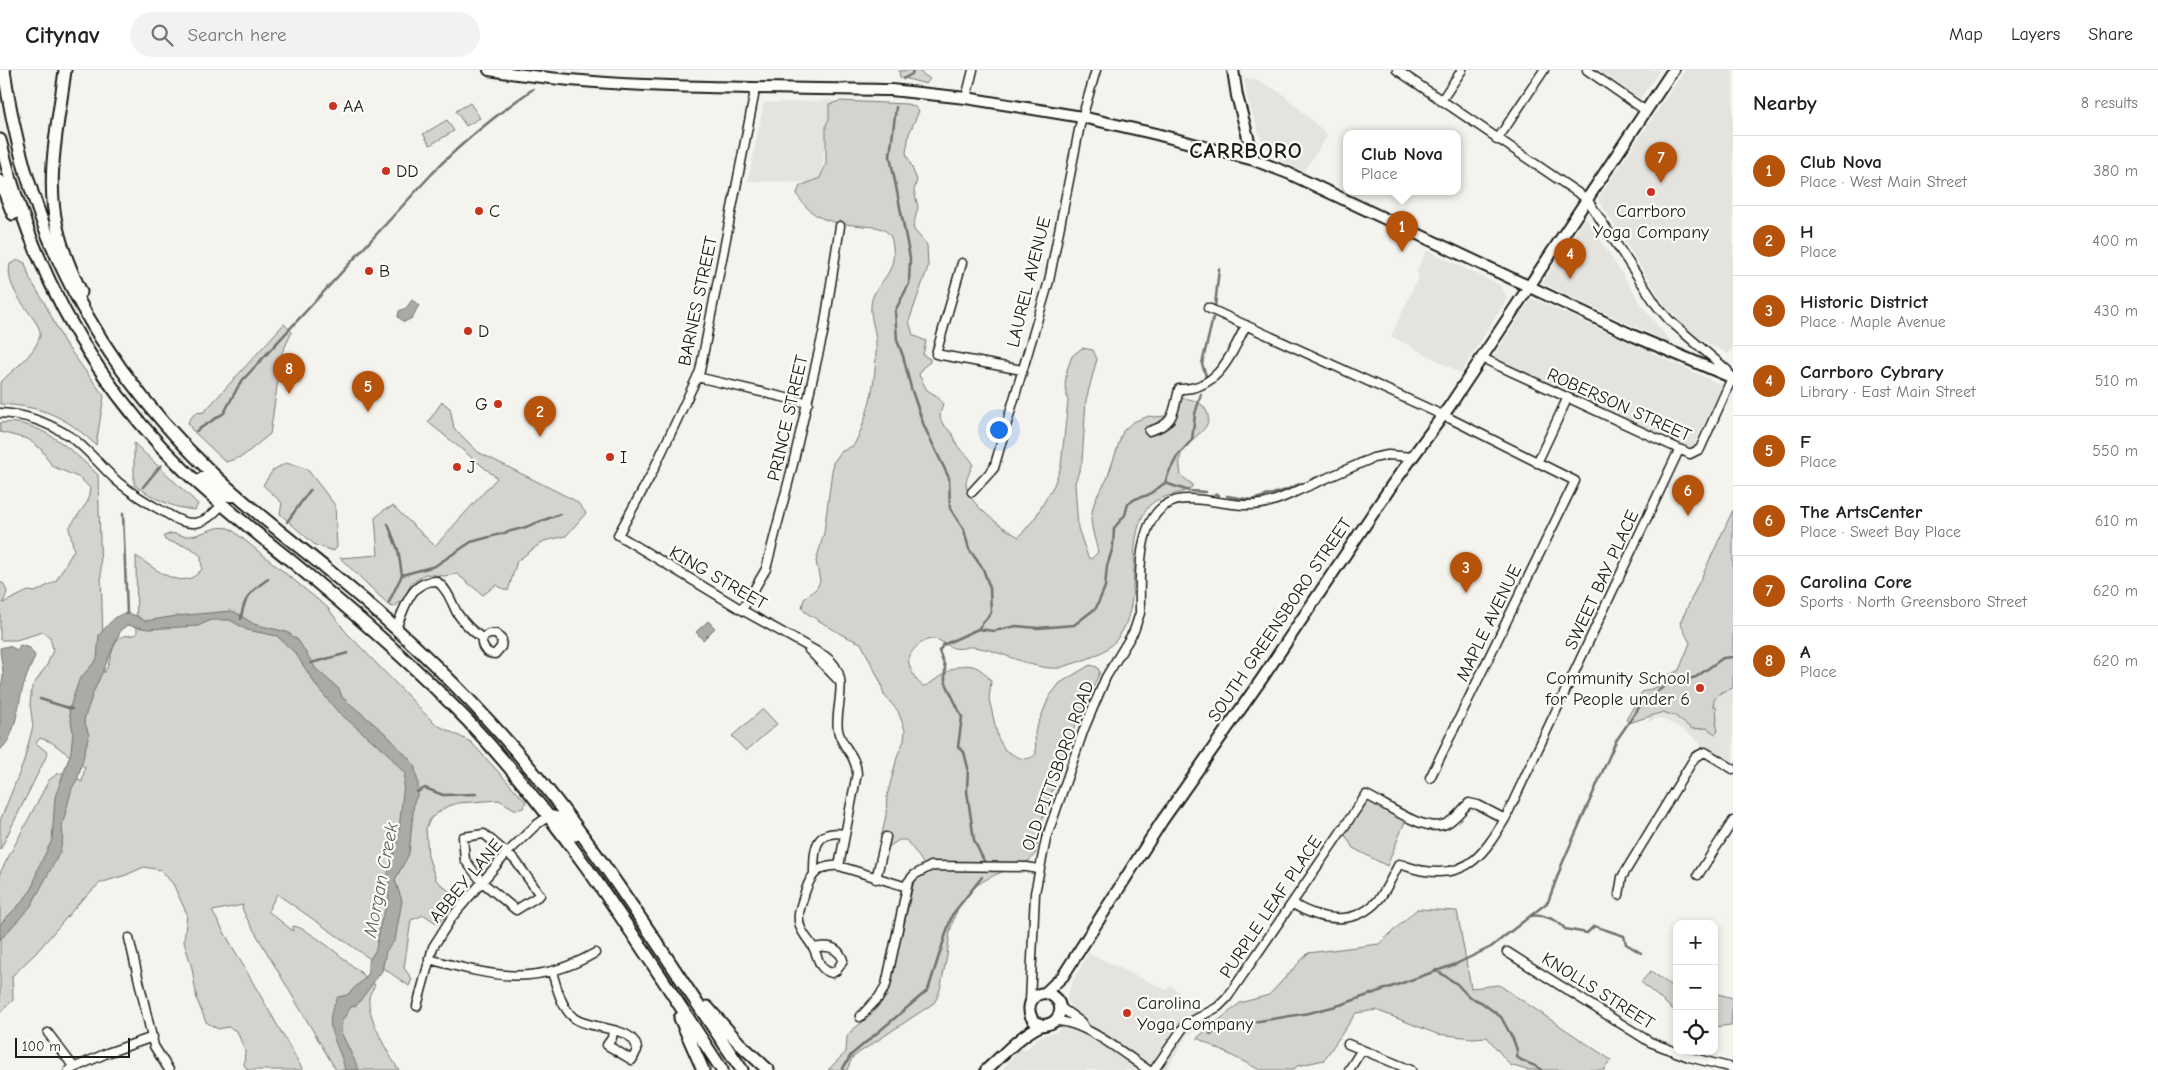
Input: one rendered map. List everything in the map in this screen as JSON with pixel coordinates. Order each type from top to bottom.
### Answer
[{"type":"highway","points":[[4,70],[18,148],[39,217],[67,280],[114,361],[160,420],[192,455],[236,495],[396,628],[450,679],[488,719],[558,800],[612,875],[742,1070]]},
{"type":"highway","points":[[65,70],[54,163],[54,208],[62,244],[85,301],[89,320]]},
{"type":"highway","points":[[0,140],[22,218],[41,263],[76,331],[114,388],[148,431],[184,470],[222,505],[381,637],[465,718],[501,758],[549,816],[608,898],[722,1070]]},
{"type":"highway","points":[[0,181],[30,254],[41,263]]},
{"type":"highway","points":[[184,470],[195,472],[224,494],[232,497],[236,495]]},
{"type":"highway","points":[[222,505],[233,504],[260,523],[270,523]]},
{"type":"highway","points":[[465,718],[495,742],[541,792],[558,800]]},
{"type":"highway","points":[[549,816],[563,821],[612,875]]},
{"type":"highway","points":[[663,982],[703,1070]]},
{"type":"highway","points":[[686,984],[739,1043],[768,1070]]},
{"type":"main road","points":[[489,70],[616,84],[892,90],[966,98],[1082,117],[1138,129],[1254,160],[1298,177],[1634,336],[1724,376],[1733,378]]},
{"type":"main road","points":[[1233,70],[1237,96],[1254,160]]},
{"type":"main road","name":"SOUTH GREENSBORO STREET","points":[[1044,993],[1063,976],[1162,821],[1413,456],[1444,415],[1673,70]]},
{"type":"main road","name":"SOUTH GREENSBORO STREET","points":[[1059,1005],[1063,976]]},
{"type":"main road","points":[[986,1070],[1015,1042],[1042,1025],[1055,1021],[1059,1014],[1059,1005],[1054,996],[1044,993],[1034,997],[1030,1002],[1029,1014],[1015,1042]]},
{"type":"main road","points":[[1029,1014],[1034,1022],[1042,1025]]},
{"type":"street","points":[[966,98],[973,70]]},
{"type":"street","name":"LAUREL AVENUE","points":[[972,492],[994,468],[1049,281],[1082,117],[1096,70]]},
{"type":"street","points":[[1397,70],[1587,200],[1657,306],[1670,321],[1727,370],[1733,378]]},
{"type":"street","points":[[1441,101],[1462,70]]},
{"type":"street","points":[[1497,140],[1544,70]]},
{"type":"street","points":[[1587,70],[1646,111]]},
{"type":"street","name":"BARNES STREET","points":[[618,535],[651,475],[697,377],[707,341],[754,96],[753,87]]},
{"type":"street","name":"PRINCE STREET","points":[[742,610],[766,569],[808,403],[824,329],[840,226]]},
{"type":"street","points":[[962,263],[936,354],[1022,370]]},
{"type":"street","points":[[1208,308],[1444,415],[1537,463],[1567,399]]},
{"type":"street","points":[[1149,431],[1166,426],[1170,420],[1179,389],[1195,389],[1215,376],[1226,361],[1246,325]]},
{"type":"street","name":"ROBERSON STREET","points":[[1482,358],[1679,450],[1694,454],[1700,450],[1733,378]]},
{"type":"street","points":[[697,377],[808,403]]},
{"type":"street","points":[[0,413],[28,417],[63,433],[85,448],[117,481],[133,493],[186,523],[195,523],[207,519],[222,505]]},
{"type":"street","name":"SWEET BAY PLACE","points":[[1293,904],[1307,912],[1325,918],[1342,918],[1362,914],[1380,898],[1399,864],[1422,871],[1438,873],[1453,871],[1470,864],[1485,851],[1505,819],[1679,450]]},
{"type":"street","name":"OLD PITTSBORO ROAD","points":[[1030,1002],[1032,982],[1030,972],[1038,869],[1046,839],[1084,729],[1106,677],[1137,624],[1140,613],[1144,539],[1155,514],[1171,502],[1189,498],[1261,504],[1279,499],[1374,458],[1388,455],[1413,456]]},
{"type":"street","name":"MAPLE AVENUE","points":[[1430,778],[1575,481],[1537,463]]},
{"type":"street","name":"KING STREET","points":[[618,535],[805,646],[840,683],[842,690],[838,731],[854,758],[857,773],[845,834]]},
{"type":"street","points":[[396,628],[416,586],[423,582],[436,580],[444,588],[458,614],[468,627],[482,638]]},
{"type":"street","points":[[1619,895],[1622,877],[1695,757],[1702,752],[1714,756],[1733,769]]},
{"type":"street","name":"PURPLE LEAF PLACE","points":[[1154,1070],[1185,1025],[1218,1007],[1227,998],[1366,795],[1414,821],[1434,826],[1448,823],[1469,803],[1478,805],[1505,819]]},
{"type":"street","name":"ABBEY LANE","points":[[417,1006],[433,947],[447,924],[507,854],[536,825],[549,816]]},
{"type":"street","points":[[1698,875],[1733,821]]},
{"type":"street","points":[[484,834],[515,860],[540,895],[516,910],[482,882],[465,860],[463,837],[484,834]]},
{"type":"street","points":[[814,873],[814,859],[818,841],[825,834],[845,834],[839,866]]},
{"type":"street","points":[[876,879],[886,837]]},
{"type":"street","points":[[814,948],[803,934],[799,911],[807,884],[814,873],[830,865],[839,866],[876,879],[907,887]]},
{"type":"street","points":[[860,1017],[879,997],[886,985],[907,887],[914,875],[931,866],[1027,867],[1038,869]]},
{"type":"street","points":[[129,938],[154,1046],[169,1070]]},
{"type":"street","name":"KNOLLS STREET","points":[[1507,952],[1650,1042],[1689,1057],[1733,1068]]},
{"type":"street","points":[[429,960],[500,976],[552,972],[595,954]]},
{"type":"street","points":[[552,972],[560,997],[569,1013],[579,1021],[613,1030]]},
{"type":"street","points":[[1032,982],[1044,993]]},
{"type":"street","points":[[1059,1005],[1081,1022],[1086,1030]]},
{"type":"street","points":[[1055,1021],[1066,1021],[1086,1030],[1148,1070]]},
{"type":"street","points":[[48,1033],[71,1068],[152,1037]]},
{"type":"street","points":[[1348,1044],[1361,1051],[1412,1070]]},
{"type":"street","points":[[1349,1070],[1361,1051]]},
{"type":"shaded area","points":[[917,70],[930,79],[926,84],[900,77],[899,71]]},
{"type":"shaded area","points":[[1598,70],[1660,70],[1640,99]]},
{"type":"shaded area","points":[[1685,70],[1733,70],[1733,348],[1728,354],[1704,341],[1683,324],[1665,305],[1598,199]]},
{"type":"shaded area","points":[[1244,77],[1261,82],[1280,92],[1328,135],[1304,171],[1280,160],[1262,142],[1248,100]]},
{"type":"shaded area","points":[[832,100],[820,183],[748,181],[764,103]]},
{"type":"shaded area","points":[[840,101],[907,104],[914,106],[919,111],[909,134],[906,153],[917,180],[914,190],[918,207],[913,227],[927,245],[928,267],[909,321],[913,335],[926,341],[923,355],[930,359],[930,362],[922,368],[919,375],[927,390],[937,396],[943,404],[940,419],[953,435],[959,448],[969,457],[973,464],[966,482],[967,490],[986,514],[1019,537],[1035,518],[1054,485],[1061,466],[1068,401],[1065,385],[1067,370],[1072,356],[1082,348],[1093,350],[1097,359],[1086,400],[1082,462],[1075,483],[1078,528],[1088,557],[1091,559],[1098,552],[1092,528],[1093,507],[1107,479],[1123,431],[1133,422],[1149,416],[1165,416],[1180,398],[1198,402],[1204,407],[1208,422],[1201,432],[1187,445],[1180,456],[1181,476],[1192,484],[1192,487],[1155,501],[1141,519],[1136,542],[1133,589],[1128,617],[1116,641],[1105,650],[1089,658],[1059,668],[1037,666],[984,649],[971,647],[954,648],[933,639],[924,641],[912,651],[909,664],[912,673],[923,686],[960,666],[976,667],[983,672],[991,681],[989,699],[998,738],[1005,750],[1024,759],[1036,754],[1035,732],[1049,697],[1060,683],[1090,665],[1097,667],[1100,672],[1075,726],[1043,817],[1035,854],[1029,861],[978,884],[961,903],[950,932],[941,985],[934,1003],[852,1058],[847,1070],[828,1070],[846,1052],[847,1037],[851,1031],[870,1016],[887,996],[914,882],[924,865],[906,840],[899,840],[887,848],[880,844],[886,815],[887,796],[898,754],[904,741],[905,730],[898,711],[884,695],[881,683],[861,643],[844,636],[805,612],[802,608],[804,599],[817,588],[820,581],[816,561],[824,533],[833,463],[841,452],[854,445],[868,407],[874,380],[876,353],[876,340],[871,314],[872,298],[888,273],[893,257],[892,240],[882,229],[826,220],[804,205],[798,196],[797,193],[800,186],[820,178],[826,164],[826,125],[829,119],[829,104]]},
{"type":"shaded area","points":[[470,103],[480,118],[466,126],[456,111]]},
{"type":"shaded area","points":[[447,120],[454,131],[430,145],[423,134]]},
{"type":"shaded area","points":[[1586,218],[1648,314],[1674,345],[1542,283]]},
{"type":"shaded area","points":[[1427,250],[1500,285],[1507,298],[1461,373],[1391,336],[1419,276],[1416,271]]},
{"type":"shaded area","points":[[19,260],[25,263],[30,279],[64,342],[104,396],[96,445],[73,426],[52,414],[29,407],[0,404],[0,383],[28,356],[40,336],[40,330],[12,286],[9,275],[10,264]]},
{"type":"shaded area","points":[[1532,298],[1722,385],[1692,449],[1497,360],[1494,355]]},
{"type":"shaded area","points":[[412,300],[419,305],[412,318],[404,322],[398,317],[399,311],[406,308]]},
{"type":"shaded area","points":[[284,324],[292,332],[282,353],[270,434],[243,456],[226,462],[192,430],[188,422],[195,413],[204,412]]},
{"type":"shaded area","points":[[442,402],[450,408],[454,428],[478,452],[574,500],[586,513],[566,536],[544,541],[517,561],[508,591],[496,585],[483,595],[457,574],[444,576],[425,574],[411,584],[404,599],[394,607],[390,606],[340,558],[378,555],[375,518],[384,510],[393,506],[435,546],[497,478],[428,422]]},
{"type":"shaded area","points":[[0,423],[14,423],[41,431],[66,446],[98,475],[104,673],[118,640],[123,636],[137,634],[136,556],[169,577],[186,579],[195,576],[202,569],[201,556],[191,548],[165,540],[164,536],[171,534],[194,535],[219,528],[231,529],[328,608],[345,631],[435,724],[471,742],[526,802],[523,808],[516,810],[499,800],[458,803],[446,807],[431,818],[426,828],[428,856],[436,880],[455,896],[447,914],[438,924],[424,915],[411,920],[404,968],[412,979],[409,986],[277,894],[268,911],[293,931],[293,926],[300,928],[322,942],[375,985],[369,997],[371,1015],[385,1046],[399,1070],[336,1070],[246,917],[242,908],[243,905],[212,911],[303,1070],[248,1070],[244,1065],[245,1051],[237,1031],[228,1027],[218,1029],[206,1022],[197,1000],[192,968],[184,942],[187,914],[173,884],[161,870],[144,867],[100,883],[79,903],[36,953],[12,976],[13,1000],[0,1013],[0,873],[49,780],[57,774],[67,772],[82,782],[85,767],[51,742],[40,738],[36,743],[48,753],[0,850],[0,821],[23,764],[33,726],[30,704],[32,687],[47,665],[53,650],[50,637],[43,632],[16,640],[0,640],[0,582],[4,584],[7,592],[3,603],[28,591],[35,592],[56,581],[74,550],[69,528],[88,501],[90,488],[80,478],[52,466],[42,450],[28,439],[0,432]]},
{"type":"shaded area","points":[[134,443],[198,504],[195,510],[163,502],[134,485]]},
{"type":"shaded area","points":[[286,463],[307,469],[335,505],[337,547],[334,551],[315,545],[280,514],[282,503],[263,485],[273,470]]},
{"type":"shaded area","points":[[1733,510],[1733,688],[1726,690],[1715,699],[1713,706],[1716,706],[1718,731],[1715,734],[1707,728],[1692,729],[1675,716],[1663,712],[1629,723],[1626,720],[1642,692],[1662,685],[1669,675],[1679,670],[1690,643],[1680,623]]},
{"type":"shaded area","points":[[235,612],[254,624],[287,632],[298,640],[316,669],[339,689],[342,697],[386,734],[414,764],[418,794],[414,802],[409,854],[395,880],[402,901],[395,940],[386,951],[382,971],[356,1006],[351,1007],[342,1021],[341,1032],[359,1070],[345,1070],[332,1034],[331,1017],[338,997],[347,995],[367,976],[369,961],[376,949],[381,921],[389,899],[388,872],[398,838],[405,774],[387,753],[338,712],[317,687],[296,654],[277,636],[247,630],[230,620],[211,620],[198,626],[148,629],[127,625],[121,630],[93,693],[84,720],[89,735],[78,778],[72,788],[62,826],[63,836],[60,852],[31,906],[0,940],[0,924],[32,889],[38,868],[52,840],[55,797],[71,752],[73,732],[69,710],[79,680],[97,659],[99,635],[119,615],[130,614],[145,621]]},
{"type":"shaded area","points":[[708,621],[715,628],[703,640],[696,632]]},
{"type":"shaded area","name":"Community School for People under 6","points":[[1700,631],[1733,657],[1733,769],[1703,752],[1700,743],[1675,725],[1659,718],[1647,722]]},
{"type":"shaded area","points":[[20,645],[30,648],[35,656],[22,689],[14,727],[6,744],[0,750],[0,687],[3,673],[0,648],[9,646],[17,650]]},
{"type":"shaded area","points":[[763,709],[777,724],[746,751],[732,736]]},
{"type":"shaded area","points":[[1369,797],[1406,819],[1387,866],[1353,848],[1344,833]]},
{"type":"shaded area","points":[[1417,909],[1457,911],[1471,988],[1499,985],[1611,1060],[1604,1070],[1527,1070],[1510,1065],[1487,1037],[1472,1038],[1437,1034],[1376,1010],[1356,1013],[1324,1060],[1297,1066],[1294,1070],[1260,1070],[1197,1038],[1240,1003],[1269,995],[1308,953],[1379,944]]},
{"type":"shaded area","points":[[1088,953],[1166,990],[1171,985],[1212,1025],[1188,1034],[1166,1070],[1002,1070],[1020,1048],[1025,1051],[1039,1037],[1058,1031],[1073,1011],[1067,999],[1070,987]]},
{"type":"shaded area","points":[[1651,971],[1673,987],[1673,1010],[1641,982]]},
{"type":"shaded area","points":[[1718,994],[1733,998],[1731,1025],[1718,1027]]},
{"type":"waterway","points":[[903,79],[912,74],[913,70]]},
{"type":"waterway","points":[[196,431],[224,413],[240,383],[440,165],[485,125],[533,89]]},
{"type":"waterway","points":[[896,107],[890,156],[910,258],[909,284],[895,311],[897,340],[924,426],[949,478],[950,508],[964,530],[969,549],[983,569],[990,588],[991,613],[978,629],[943,645],[939,651],[945,667],[945,681],[962,717],[958,747],[964,752],[968,768],[967,791],[974,840],[984,861]]},
{"type":"waterway","points":[[1215,306],[1219,269]]},
{"type":"waterway","points":[[1206,376],[1202,364],[1213,318]]},
{"type":"waterway","points":[[978,629],[994,631],[1016,626],[1038,628],[1074,625],[1096,608],[1105,587],[1107,566],[1113,547],[1114,528],[1125,515],[1128,504],[1135,499],[1148,495],[1165,483],[1178,455],[1192,440],[1195,414],[1201,394]]},
{"type":"waterway","points":[[1346,466],[1363,457]]},
{"type":"waterway","points":[[143,487],[161,465]]},
{"type":"waterway","points":[[1312,479],[1328,474]]},
{"type":"waterway","points":[[1165,483],[1189,491],[1206,492]]},
{"type":"waterway","points":[[1227,496],[1252,500],[1302,483]]},
{"type":"waterway","points":[[287,522],[310,490]]},
{"type":"waterway","points":[[1215,494],[1219,495]]},
{"type":"waterway","points":[[123,513],[127,614]]},
{"type":"waterway","points":[[388,604],[402,575],[435,566],[471,542],[526,527],[560,514]]},
{"type":"waterway","points":[[388,524],[398,550],[402,575]]},
{"type":"waterway","points":[[241,619],[244,605],[249,595],[268,579]]},
{"type":"waterway","points":[[311,663],[348,653]]},
{"type":"waterway","points":[[1210,1034],[1228,1026],[1309,1013],[1340,1005],[1456,964],[1491,947],[1548,902],[1562,864],[1616,741],[1642,703],[1666,685],[1696,677],[1723,658],[1733,657]]},
{"type":"waterway","points":[[40,699],[72,709]]},
{"type":"waterway","points":[[417,792],[425,788],[443,795],[476,794]]},
{"type":"waterway","points":[[842,1070],[851,1055],[928,990],[952,915],[982,877]]},
{"type":"waterway","points":[[1530,916],[1549,918],[1558,922],[1565,929],[1587,933],[1594,926],[1624,936],[1626,944],[1641,953]]},
{"type":"waterway","points":[[1436,970],[1457,984],[1469,997],[1481,1002],[1501,1017],[1513,1039],[1517,1050],[1517,1057],[1541,1070]]},
{"type":"place","name":"AA","points":[[333,106]]},
{"type":"place","name":"DD","points":[[386,171]]},
{"type":"place","name":"Carolina Core","points":[[1661,183]]},
{"type":"place","name":"Carrboro Yoga Company","points":[[1651,192]]},
{"type":"place","name":"C","points":[[479,211]]},
{"type":"place","name":"Club Nova","points":[[1402,252]]},
{"type":"place","name":"B","points":[[369,271]]},
{"type":"place","name":"Carrboro Cybrary","points":[[1570,279]]},
{"type":"place","name":"D","points":[[468,331]]},
{"type":"place","name":"A","points":[[289,394]]},
{"type":"place","name":"G","points":[[498,404]]},
{"type":"place","name":"F","points":[[368,412]]},
{"type":"place","name":"H","points":[[540,437]]},
{"type":"place","name":"I","points":[[610,457]]},
{"type":"place","name":"J","points":[[457,467]]},
{"type":"place","name":"The ArtsCenter","points":[[1688,516]]},
{"type":"place","name":"Historic District","points":[[1466,593]]},
{"type":"place","name":"Community School for People under 6","points":[[1700,688]]},
{"type":"place","name":"Carolina Yoga Company","points":[[1127,1013]]},
{"type":"district","name":"CARRBORO","points":[[1246,151]]},
{"type":"water label","name":"Morgan Creek","points":[[381,880]]}]
